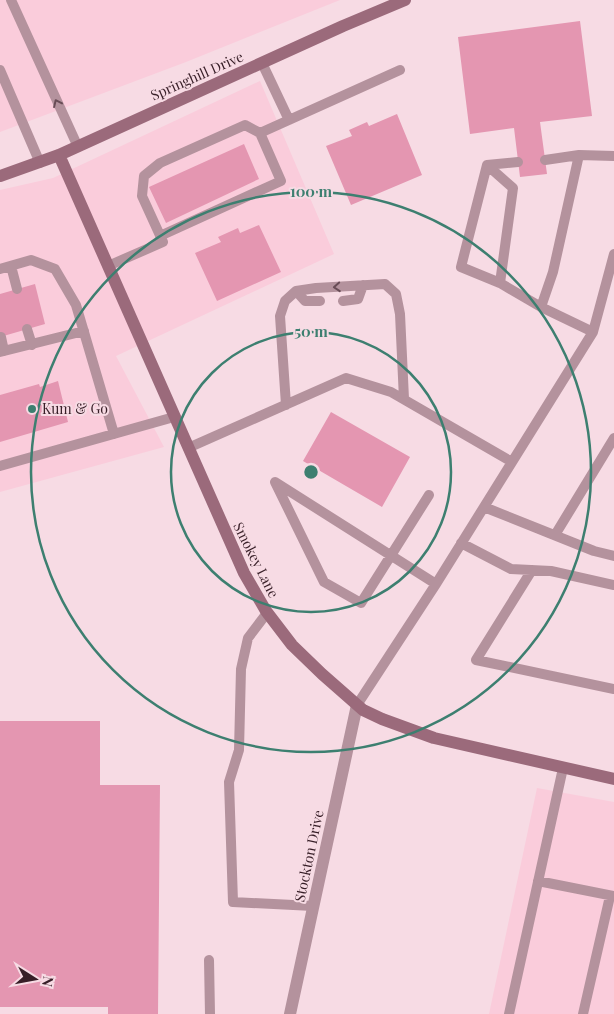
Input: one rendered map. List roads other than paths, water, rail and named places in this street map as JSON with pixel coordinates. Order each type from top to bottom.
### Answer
[{"type":"street","name":"Springhill Drive","points":[[0,176],[40,163],[78,147],[343,26],[405,0]]},
{"type":"street","name":"Smokey Lane","points":[[59,155],[244,573],[267,613],[292,645],[357,705],[382,719],[434,738],[614,779]]},
{"type":"street","name":"Stockton Drive","points":[[290,1014],[357,705]]},
{"type":"lane","points":[[11,0],[78,147]]},
{"type":"lane","points":[[262,63],[289,120]]},
{"type":"lane","points":[[0,70],[40,163]]},
{"type":"lane","points":[[260,133],[400,70]]},
{"type":"lane","points":[[108,266],[163,242],[160,236],[142,196],[144,176],[160,163],[244,125],[260,133],[281,181],[160,236]]},
{"type":"lane","points":[[545,160],[579,155],[614,156]]},
{"type":"lane","points":[[541,307],[553,272],[579,155]]},
{"type":"lane","points":[[487,165],[518,162]]},
{"type":"lane","points":[[487,165],[513,188],[500,283]]},
{"type":"lane","points":[[487,165],[461,267],[500,283],[541,307],[593,332]]},
{"type":"lane","points":[[357,705],[436,584],[593,332],[614,254]]},
{"type":"lane","points":[[0,268],[31,260],[55,269],[76,305],[114,434]]},
{"type":"lane","points":[[11,266],[17,289]]},
{"type":"lane","points":[[286,405],[280,316],[284,301],[296,291],[363,285],[385,284],[396,294],[400,314],[404,399]]},
{"type":"lane","points":[[343,300],[358,299],[363,285]]},
{"type":"lane","points":[[296,291],[306,301],[320,301]]},
{"type":"lane","points":[[28,329],[32,344]]},
{"type":"lane","points":[[1,337],[2,352],[84,331]]},
{"type":"lane","points":[[188,448],[346,378],[391,392],[512,462]]},
{"type":"lane","points":[[0,466],[174,417]]},
{"type":"lane","points":[[555,535],[614,438]]},
{"type":"lane","points":[[429,495],[391,556],[361,603],[324,582],[275,482],[391,556],[436,584]]},
{"type":"lane","points":[[484,507],[594,551],[614,556]]},
{"type":"lane","points":[[461,544],[511,569],[550,571],[614,585]]},
{"type":"lane","points":[[532,570],[476,660],[614,689]]},
{"type":"lane","points":[[267,613],[248,638],[241,669],[239,750],[229,782],[233,902],[313,906]]},
{"type":"lane","points":[[509,1014],[563,768]]},
{"type":"lane","points":[[538,881],[612,896],[586,1014]]},
{"type":"lane","points":[[209,960],[210,1014]]},
{"type":"place","name":"Kum & Go","points":[[32,409]]}]
